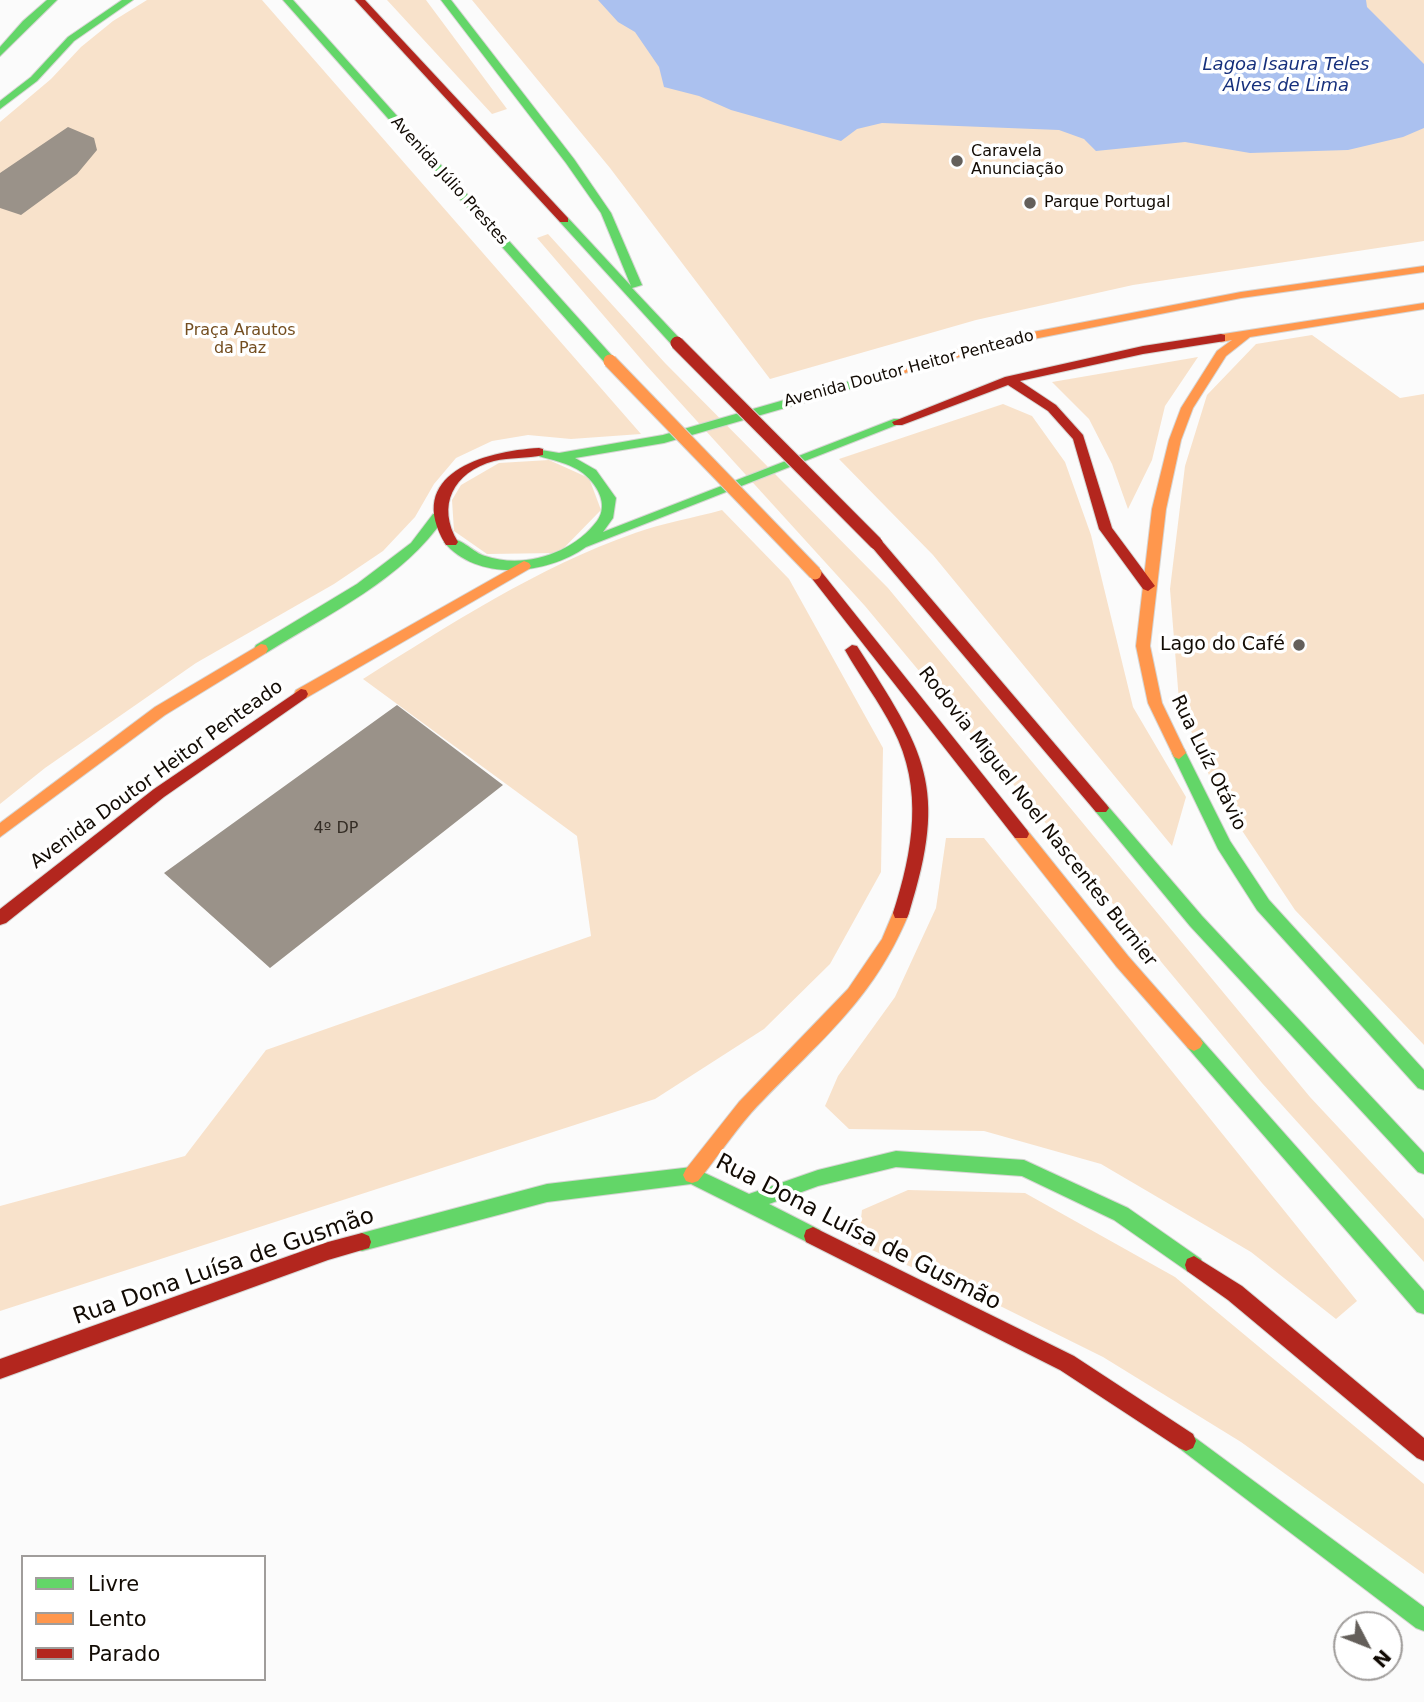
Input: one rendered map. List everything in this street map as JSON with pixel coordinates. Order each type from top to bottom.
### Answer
[{"type":"main road","points":[[0,53],[26,23],[52,0]]},
{"type":"main road","points":[[0,106],[34,79],[71,39],[128,0]]},
{"type":"main road","name":"Avenida Júlio Prestes","points":[[288,0],[610,361]]},
{"type":"main road","points":[[360,0],[677,343],[876,543],[1196,921],[1424,1166]]},
{"type":"main road","points":[[446,0],[570,161],[606,213],[646,309]]},
{"type":"main road","name":"Avenida Doutor Heitor Penteado","points":[[564,456],[664,439],[991,344],[1241,295],[1424,269]]},
{"type":"main road","name":"Avenida Doutor Heitor Penteado","points":[[588,543],[1009,380],[1099,358],[1424,306]]},
{"type":"main road","name":"Rua Luíz Otávio","points":[[1248,333],[1218,358],[1187,408],[1164,482],[1148,586],[1143,646],[1155,703],[1224,845],[1263,905],[1424,1082]]},
{"type":"main road","name":"Rodovia Miguel Noel Nascentes Burnier","points":[[610,361],[815,573],[1122,961],[1424,1305]]},
{"type":"main road","points":[[1009,380],[1052,408],[1079,438],[1106,529],[1148,586]]},
{"type":"main road","points":[[539,452],[564,456],[587,467],[603,481],[610,499],[608,519],[595,538],[575,553],[551,562],[524,566],[499,565],[475,559],[456,548],[443,533],[438,517],[440,500],[450,483],[467,469],[489,459],[514,453],[539,452]]},
{"type":"main road","points":[[0,831],[160,711],[362,587],[416,546],[438,517]]},
{"type":"main road","name":"Avenida Doutor Heitor Penteado","points":[[0,918],[138,810],[260,721],[383,646],[524,566]]},
{"type":"main road","points":[[692,1175],[751,1103],[806,1051],[859,992],[897,928],[915,871],[922,806],[914,759],[899,724],[846,639],[826,587]]},
{"type":"main road","points":[[749,1203],[818,1178],[896,1159],[1024,1168],[1121,1214],[1235,1293],[1424,1451]]},
{"type":"main road","name":"Rua Dona Luísa de Gusmão","points":[[0,1369],[328,1251],[547,1193],[692,1175],[1067,1363],[1208,1456],[1424,1620]]},
{"type":"green space","name":"Praça Arautos da Paz","points":[[147,0],[262,0],[641,434],[571,439],[528,435],[492,441],[456,458],[434,484],[415,517],[383,551],[334,584],[196,663],[45,768],[0,804],[0,122],[51,79],[81,47],[113,21]]},
{"type":"green space","points":[[387,0],[426,0],[507,109],[492,114]]},
{"type":"green space","name":"Parque Portugal","points":[[472,0],[1424,0],[1424,241],[1133,285],[976,320],[770,379],[610,168]]},
{"type":"green space","points":[[548,234],[665,363],[888,588],[1310,1097],[1424,1219],[1424,1262],[1262,1083],[865,606],[646,365],[537,238]]},
{"type":"green space","name":"Lago do Café","points":[[1312,335],[1400,398],[1424,394],[1424,1045],[1295,910],[1215,790],[1179,701],[1170,589],[1185,466],[1207,395],[1256,344]]},
{"type":"green space","points":[[1198,357],[1165,406],[1152,460],[1128,509],[1112,464],[1089,419],[1052,382]]},
{"type":"green space","points":[[1003,404],[1032,416],[1065,462],[1091,535],[1133,707],[1186,797],[1172,846],[933,555],[839,459]]},
{"type":"green space","points":[[549,460],[589,478],[601,510],[559,553],[487,554],[454,531],[452,500],[461,485],[499,463]]},
{"type":"green space","points":[[722,510],[789,579],[883,748],[881,872],[830,964],[764,1029],[655,1099],[0,1311],[0,1206],[185,1156],[266,1050],[591,936],[577,836],[363,679],[495,598],[564,563],[646,529]]},
{"type":"green space","points":[[946,838],[984,838],[1357,1301],[1336,1319],[1251,1252],[1101,1164],[984,1131],[849,1129],[825,1106],[838,1076],[895,997],[936,908]]},
{"type":"green space","points":[[908,1190],[1025,1193],[1175,1277],[1424,1484],[1424,1574],[1241,1442],[1103,1357],[990,1301],[858,1244],[862,1210]]},
{"type":"water","name":"Lagoa Isaura Teles Alves de Lima","points":[[598,0],[1366,0],[1367,7],[1424,64],[1424,128],[1403,137],[1348,150],[1250,153],[1185,142],[1096,151],[1084,139],[1059,130],[882,123],[857,129],[841,141],[731,110],[699,96],[664,87],[659,67],[635,32],[618,22]]},
{"type":"building","points":[[68,127],[94,138],[97,150],[77,174],[21,215],[0,208],[0,173]]},
{"type":"building","points":[[397,705],[503,785],[270,968],[164,873]]},
{"type":"traffic: fast","points":[[0,53],[26,23],[52,0]]},
{"type":"traffic: fast","points":[[0,106],[34,79],[71,39],[128,0]]},
{"type":"traffic: fast","points":[[288,0],[610,361]]},
{"type":"traffic: fast","points":[[446,0],[570,161],[606,213],[636,285]]},
{"type":"traffic: fast","points":[[564,220],[677,343]]},
{"type":"traffic: fast","points":[[564,456],[664,439],[895,372]]},
{"type":"traffic: fast","points":[[588,543],[898,422]]},
{"type":"traffic: fast","points":[[451,542],[479,560],[510,566],[541,563],[570,552],[592,536],[607,518],[609,498],[597,479],[585,468],[539,452]]},
{"type":"traffic: fast","points":[[261,649],[362,587],[416,546],[438,517]]},
{"type":"traffic: fast","points":[[1179,753],[1224,845],[1263,905],[1424,1082]]},
{"type":"traffic: fast","points":[[1101,808],[1196,921],[1424,1166]]},
{"type":"traffic: fast","points":[[1194,1043],[1424,1305]]},
{"type":"traffic: fast","points":[[749,1203],[818,1178],[896,1159],[1024,1168],[1121,1214],[1194,1265]]},
{"type":"traffic: fast","points":[[362,1242],[547,1193],[692,1175],[813,1236]]},
{"type":"traffic: fast","points":[[1186,1441],[1424,1620]]},
{"type":"traffic: slow","points":[[895,372],[991,344],[1241,295],[1424,269]]},
{"type":"traffic: slow","points":[[1221,338],[1424,306]]},
{"type":"traffic: slow","points":[[1179,753],[1155,703],[1143,646],[1159,509],[1175,440],[1187,408],[1221,354],[1248,333]]},
{"type":"traffic: slow","points":[[610,361],[815,573]]},
{"type":"traffic: slow","points":[[301,694],[524,566]]},
{"type":"traffic: slow","points":[[0,831],[160,711],[261,649]]},
{"type":"traffic: slow","points":[[1021,834],[1122,961],[1194,1043]]},
{"type":"traffic: slow","points":[[692,1175],[745,1108],[834,1018],[854,994],[889,942],[901,913]]},
{"type":"traffic: jam","points":[[360,0],[564,220]]},
{"type":"traffic: jam","points":[[898,422],[1009,380],[1143,350],[1221,338]]},
{"type":"traffic: jam","points":[[677,343],[876,543]]},
{"type":"traffic: jam","points":[[1009,380],[1052,408],[1079,438],[1106,529],[1148,586]]},
{"type":"traffic: jam","points":[[451,542],[440,517],[441,505],[451,483],[471,466],[484,460],[539,452]]},
{"type":"traffic: jam","points":[[876,543],[1101,808]]},
{"type":"traffic: jam","points":[[815,573],[1021,834]]},
{"type":"traffic: jam","points":[[852,650],[900,726],[918,773],[921,793],[920,834],[901,913]]},
{"type":"traffic: jam","points":[[0,918],[159,793],[301,694]]},
{"type":"traffic: jam","points":[[813,1236],[1067,1363],[1186,1441]]},
{"type":"traffic: jam","points":[[0,1369],[328,1251],[362,1242]]},
{"type":"traffic: jam","points":[[1194,1265],[1235,1293],[1424,1451]]},
{"type":"place","name":"Caravela Anunciação","points":[[957,161]]},
{"type":"place","name":"Parque Portugal","points":[[1030,203]]},
{"type":"place","name":"Lago do Café","points":[[1299,645]]}]
